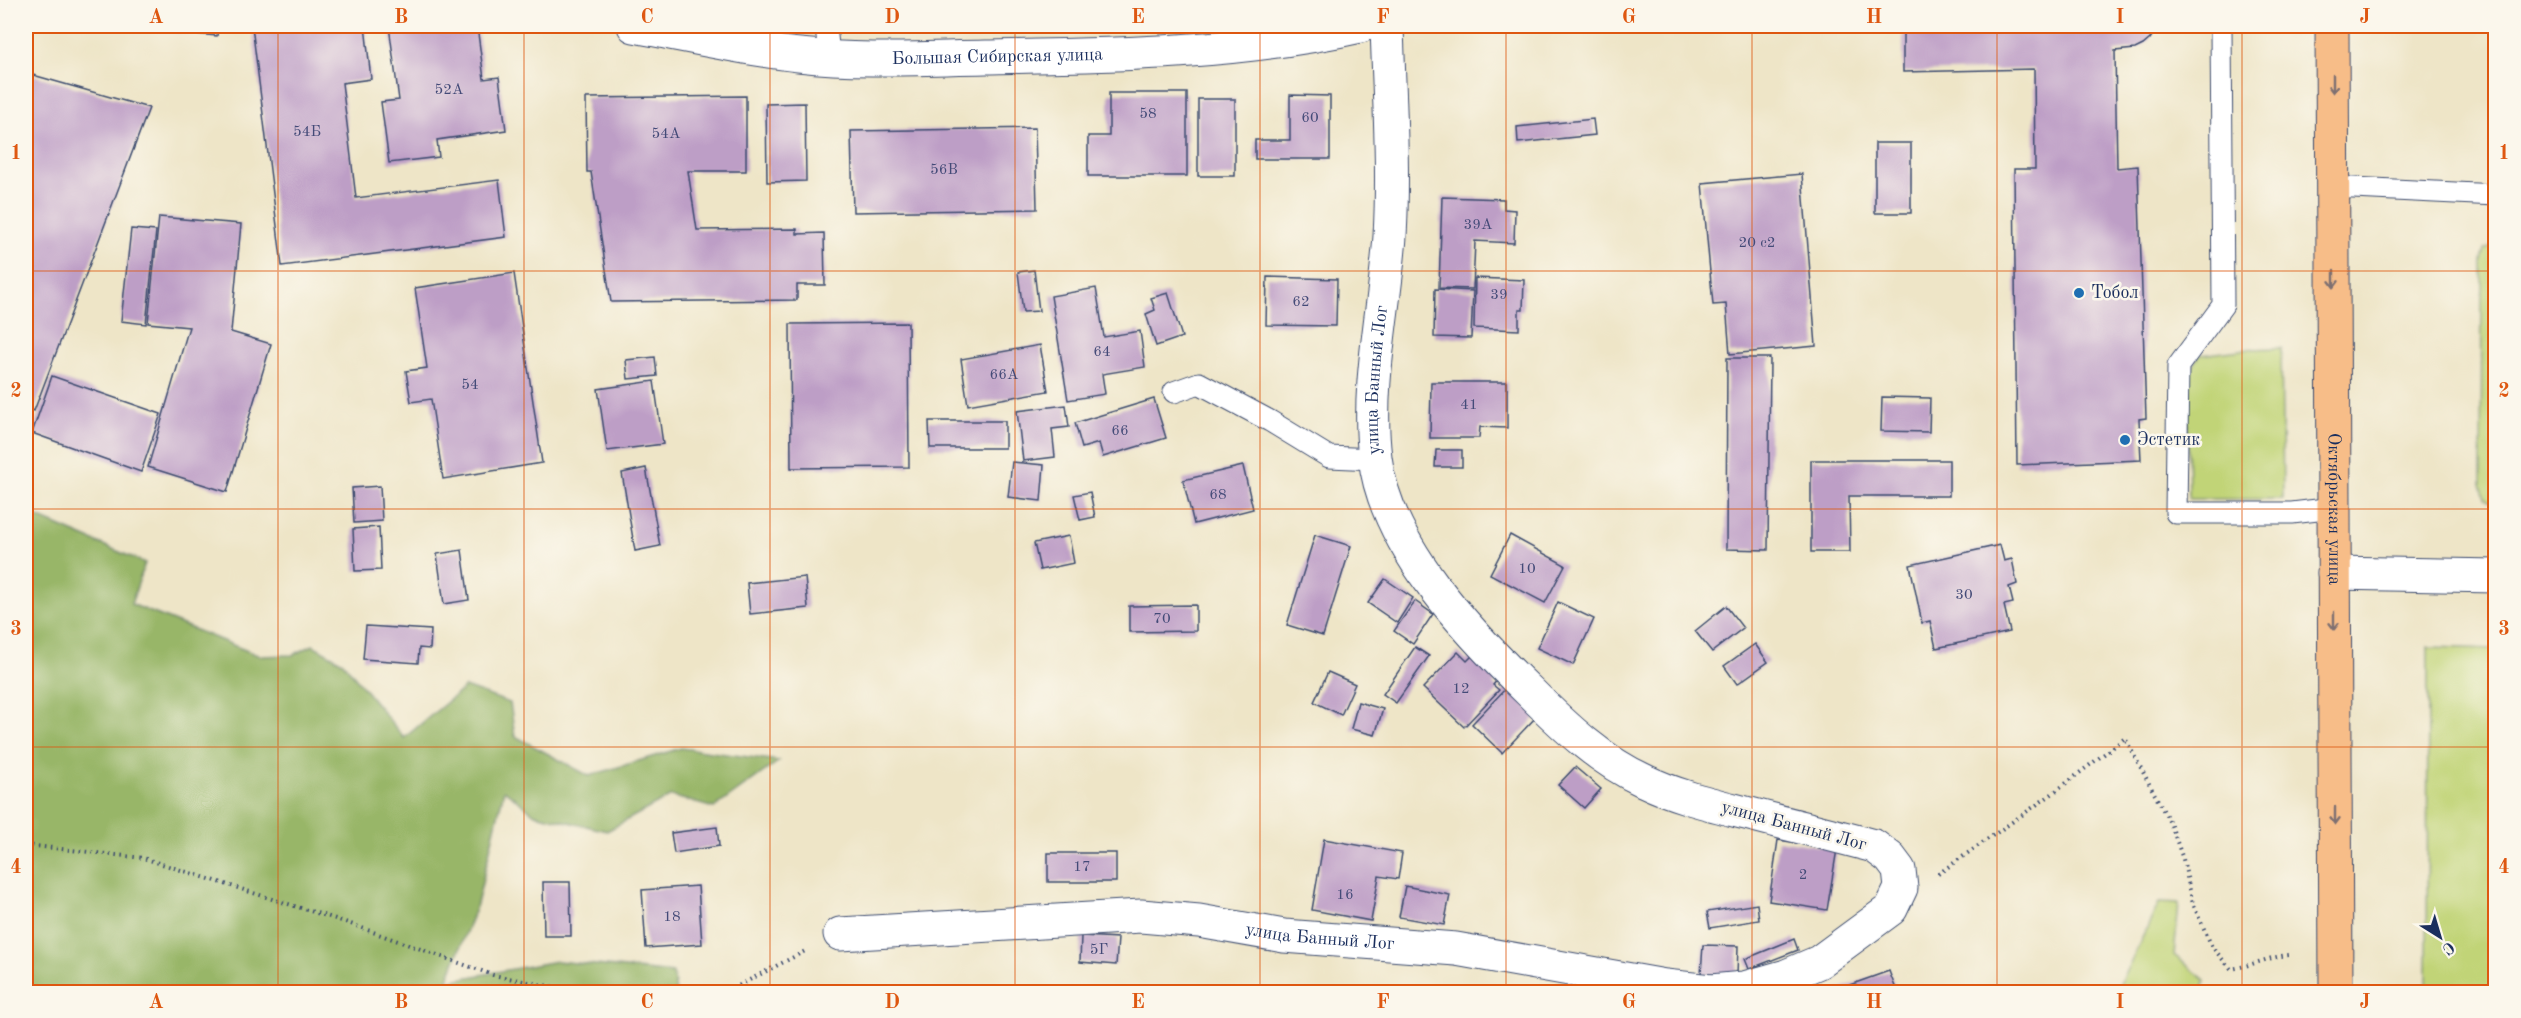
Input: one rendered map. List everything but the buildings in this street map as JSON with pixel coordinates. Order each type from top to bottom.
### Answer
[{"type":"main road","name":"Октябрьская улица","points":[[2332,26],[2336,993]]},
{"type":"street","name":"Большая Сибирская улица","points":[[634,26],[801,56],[828,41],[879,58],[1041,56],[1230,48],[1310,37],[1361,26]]},
{"type":"street","name":"улица Банный Лог","points":[[840,934],[1141,916],[1199,921],[1284,936],[1456,949],[1665,986],[1711,990],[1744,988],[1786,976],[1819,962],[1891,909],[1901,888],[1899,870],[1890,858],[1874,846],[1717,806],[1646,782],[1621,769],[1562,724],[1504,666],[1434,587],[1396,522],[1384,495],[1375,459],[1373,423],[1390,234],[1387,26]]},
{"type":"street","points":[[2334,573],[2496,576]]},
{"type":"lane","points":[[2221,26],[2223,305],[2178,366],[2176,513],[2292,513],[2334,508]]},
{"type":"lane","points":[[2333,188],[2496,195]]},
{"type":"lane","points":[[1174,392],[1199,383],[1270,420],[1329,457],[1375,459]]},
{"type":"path","points":[[1901,888],[1937,874],[1953,864],[2052,794],[2125,738],[2171,825],[2183,859],[2193,904],[2212,947],[2231,969],[2251,966],[2271,957],[2289,955]]},
{"type":"path","points":[[26,845],[143,858],[345,922],[493,975],[579,993]]},
{"type":"path","points":[[710,993],[732,989],[840,934]]},
{"type":"green space","points":[[2495,244],[2496,506],[2485,498],[2481,484],[2482,261],[2485,249]]},
{"type":"green space","points":[[2281,348],[2283,499],[2189,499],[2187,376],[2200,355]]},
{"type":"green space","points":[[26,512],[145,563],[131,604],[260,656],[293,655],[313,645],[343,662],[404,738],[465,687],[510,703],[515,736],[589,776],[681,748],[779,761],[714,808],[671,796],[607,831],[535,814],[504,790],[477,904],[447,981],[557,961],[673,973],[676,992],[26,992]]},
{"type":"green space","points":[[2428,647],[2495,649],[2495,992],[2427,992]]},
{"type":"green space","points":[[2159,903],[2179,904],[2174,955],[2205,980],[2203,992],[2116,992]]},
{"type":"place","name":"Тобол","points":[[2079,293]]},
{"type":"place","name":"Эстетик","points":[[2125,440]]}]
